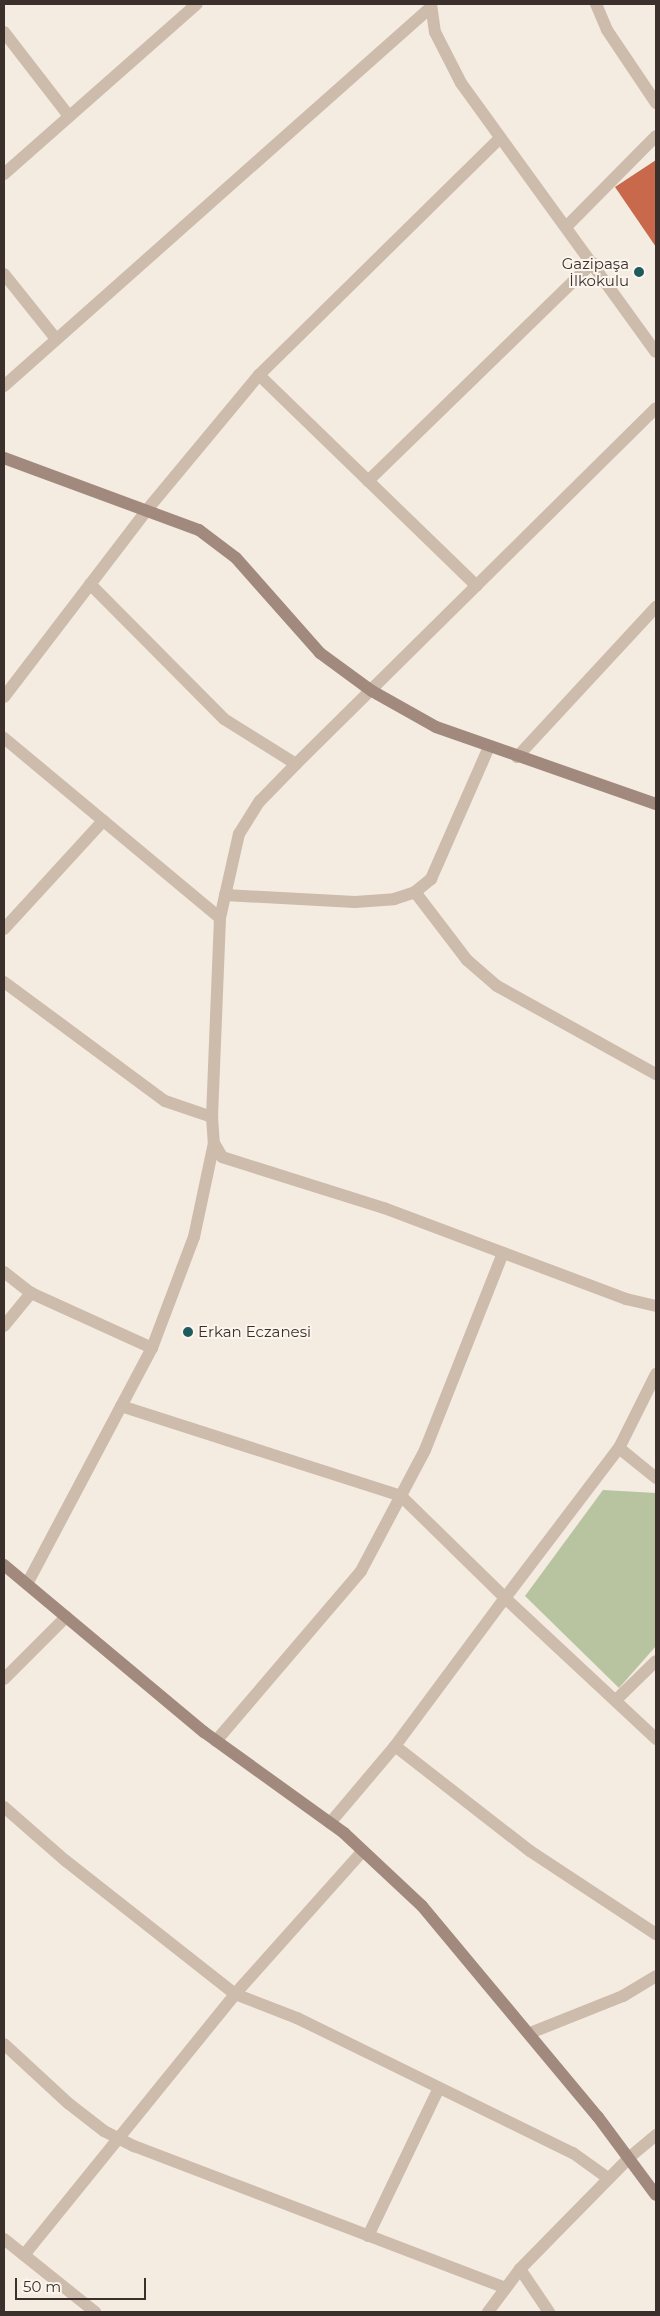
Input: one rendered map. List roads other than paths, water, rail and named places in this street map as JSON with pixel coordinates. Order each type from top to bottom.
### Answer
[{"type":"main road","points":[[4,458],[199,530],[236,558],[320,653],[372,691],[436,727],[517,757],[656,804]]},
{"type":"main road","points":[[4,1565],[216,1741],[330,1823],[422,1906],[530,2032],[631,2156],[656,2195]]},
{"type":"street","points":[[4,174],[197,4]]},
{"type":"street","points":[[596,4],[607,30],[656,103]]},
{"type":"street","points":[[431,5],[435,32],[461,83],[656,352]]},
{"type":"street","points":[[4,386],[431,5]]},
{"type":"street","points":[[4,32],[69,116]]},
{"type":"street","points":[[566,228],[656,136]]},
{"type":"street","points":[[4,697],[146,511],[259,375],[500,138]]},
{"type":"street","points":[[368,481],[592,263]]},
{"type":"street","points":[[4,274],[56,340]]},
{"type":"street","points":[[259,375],[477,586]]},
{"type":"street","points":[[27,1584],[152,1348],[194,1237],[214,1143],[212,1117],[220,918],[239,834],[260,801],[296,764],[372,691],[656,408]]},
{"type":"street","points":[[90,584],[224,719],[296,764]]},
{"type":"street","points":[[517,757],[656,607]]},
{"type":"street","points":[[4,738],[220,918]]},
{"type":"street","points":[[225,895],[355,902],[394,899],[415,892],[431,879],[489,747]]},
{"type":"street","points":[[4,929],[103,821]]},
{"type":"street","points":[[415,892],[467,960],[497,986],[656,1074]]},
{"type":"street","points":[[4,982],[166,1101],[212,1117]]},
{"type":"street","points":[[214,1143],[222,1156],[384,1208],[626,1299],[656,1306]]},
{"type":"street","points":[[216,1741],[361,1571],[425,1450],[503,1253]]},
{"type":"street","points":[[4,1272],[31,1293],[152,1348]]},
{"type":"street","points":[[4,1326],[31,1293]]},
{"type":"street","points":[[330,1823],[396,1746],[619,1448],[656,1374]]},
{"type":"street","points":[[121,1406],[401,1496],[505,1598],[617,1699],[656,1739]]},
{"type":"street","points":[[619,1448],[656,1478]]},
{"type":"street","points":[[4,1679],[66,1617]]},
{"type":"street","points":[[617,1699],[656,1661]]},
{"type":"street","points":[[396,1746],[530,1851],[656,1934]]},
{"type":"street","points":[[4,1807],[66,1861],[235,1994],[297,2018],[573,2153],[608,2179]]},
{"type":"street","points":[[24,2255],[235,1994],[363,1851]]},
{"type":"street","points":[[530,2032],[623,1996],[656,1976]]},
{"type":"street","points":[[4,2044],[68,2103],[118,2138],[506,2288]]},
{"type":"street","points":[[368,2236],[439,2088]]},
{"type":"street","points":[[488,2312],[520,2270],[631,2156],[656,2135]]},
{"type":"street","points":[[4,2239],[95,2312]]},
{"type":"street","points":[[520,2270],[549,2312]]},
{"type":"place","name":"Gazipaşa İlkokulu","points":[[639,272]]},
{"type":"place","name":"Erkan Eczanesi","points":[[188,1332]]}]
